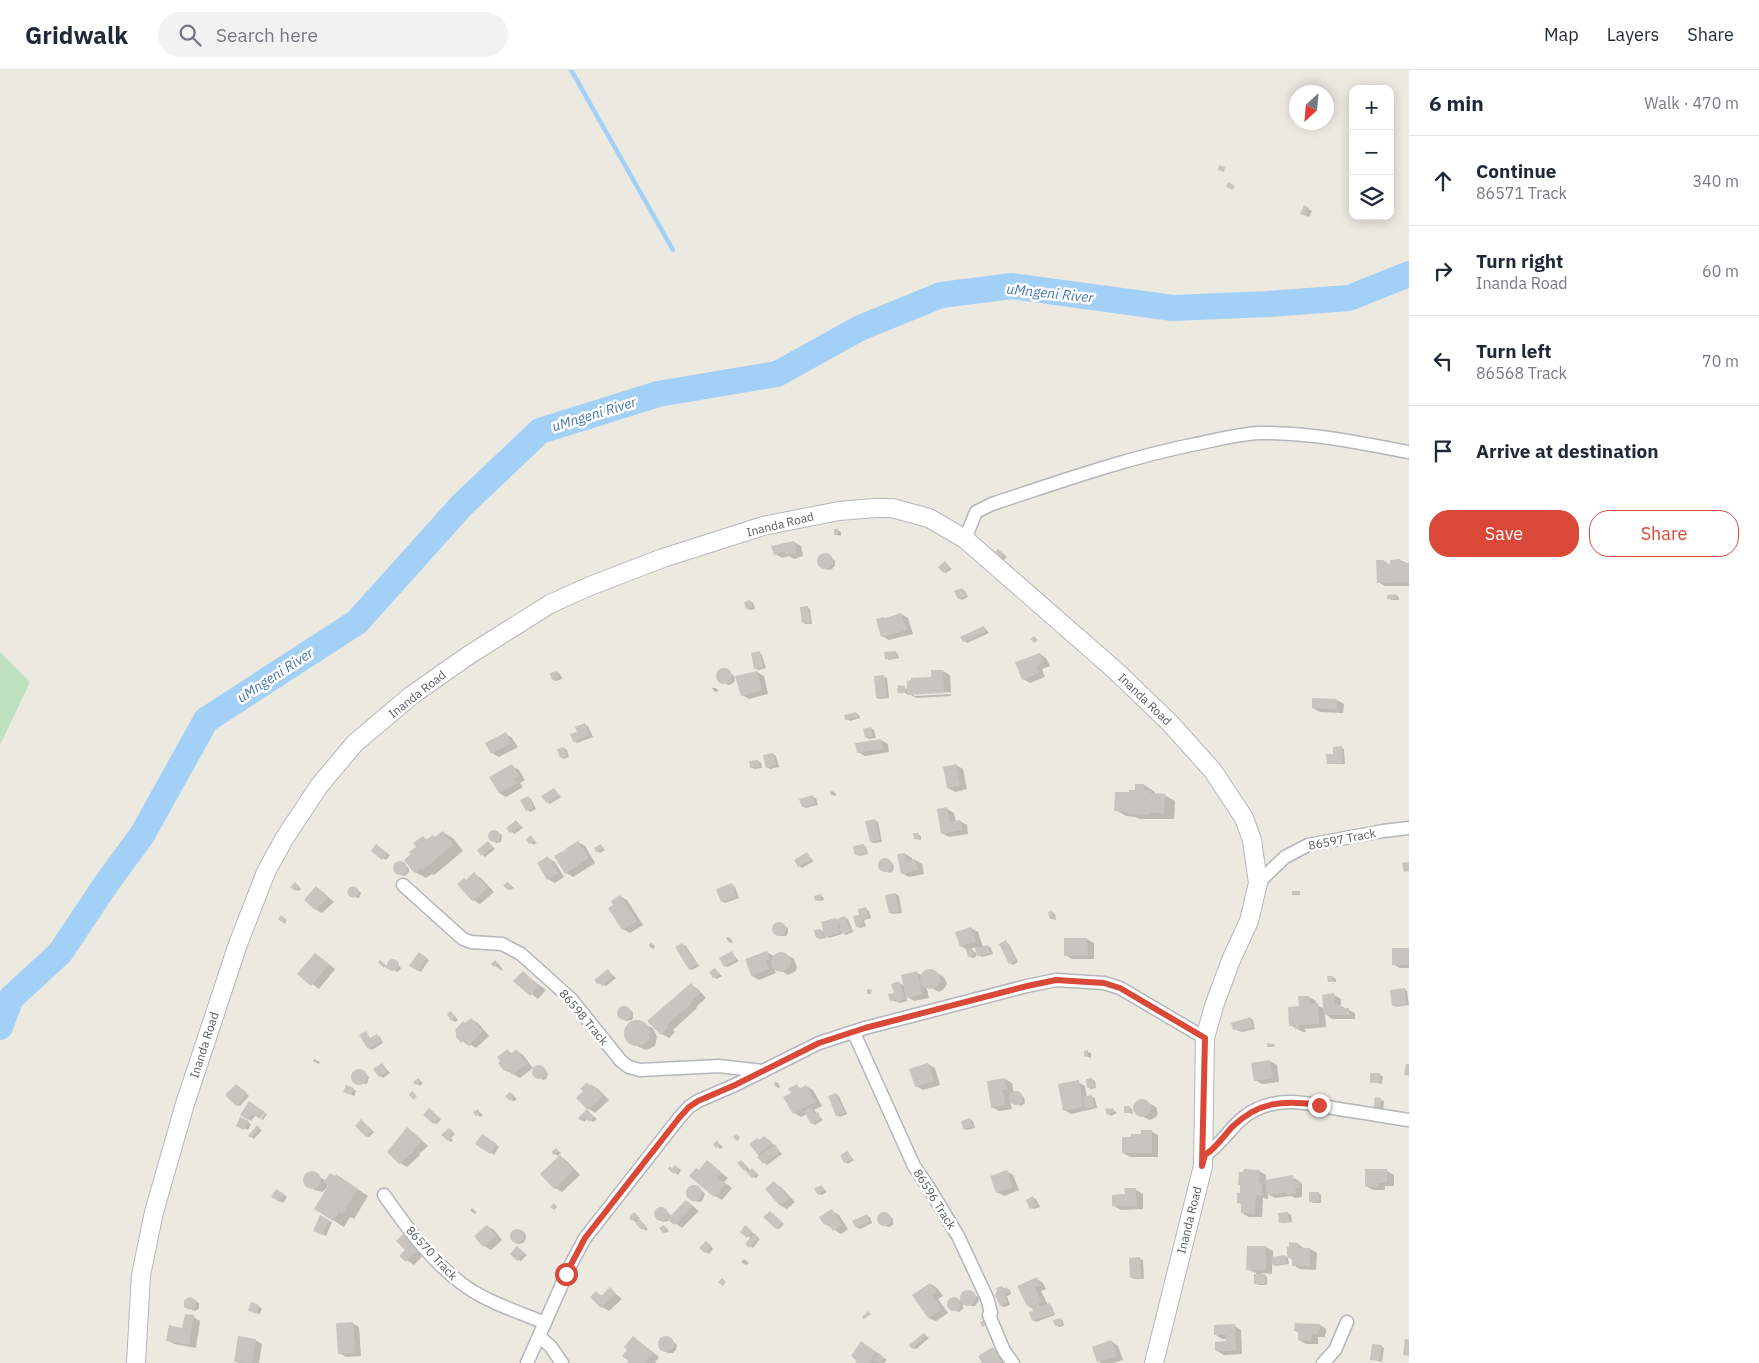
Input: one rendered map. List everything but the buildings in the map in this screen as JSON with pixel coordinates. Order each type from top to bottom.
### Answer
[{"type":"street","points":[[965,540],[976,512],[992,504],[1175,448],[1257,433],[1329,438],[1409,452]]},
{"type":"street","name":"Inanda Road","points":[[136,1363],[141,1275],[154,1212],[185,1104],[238,944],[266,872],[284,839],[319,786],[354,743],[468,654],[550,604],[590,586],[663,558],[763,526],[839,511],[875,508],[892,508],[929,518],[965,540],[1116,671],[1170,723],[1213,771],[1244,818],[1255,854],[1258,883],[1249,921],[1231,960],[1214,1006],[1205,1038],[1202,1166],[1154,1363]]},
{"type":"street","name":"86597 Track","points":[[1258,883],[1285,857],[1308,845],[1409,828]]},
{"type":"street","name":"86598 Track","points":[[403,885],[463,939],[471,942],[502,944],[521,954],[571,998],[621,1061],[629,1067],[640,1070],[719,1066],[762,1071]]},
{"type":"street","points":[[527,1363],[571,1264],[585,1238],[679,1118],[689,1107],[698,1101],[819,1043],[865,1028],[1056,980],[1104,983],[1120,988],[1205,1038]]},
{"type":"street","name":"86596 Track","points":[[854,1033],[914,1166],[958,1236],[987,1298],[991,1313],[989,1315],[1004,1351],[1013,1363]]},
{"type":"street","points":[[1202,1166],[1205,1155],[1211,1151],[1232,1127],[1254,1110],[1272,1103],[1299,1102],[1409,1120]]},
{"type":"street","name":"86570 Track","points":[[384,1195],[428,1250],[447,1271],[466,1287],[545,1323]]},
{"type":"street","points":[[1323,1363],[1335,1350],[1347,1322]]},
{"type":"street","points":[[540,1337],[551,1347],[562,1363]]},
{"type":"green space","points":[[0,652],[30,682],[0,745]]},
{"type":"waterway","points":[[571,70],[673,250]]},
{"type":"waterway","name":"uMngeni River","points":[[0,1027],[11,998],[60,953],[106,884],[142,835],[206,720],[357,622],[462,505],[540,431],[658,394],[777,374],[860,328],[941,295],[1012,286],[1173,308],[1268,304],[1349,298],[1409,274]]},
{"type":"route","points":[[566,1274],[585,1238],[600,1217],[679,1118],[689,1107],[698,1101],[735,1085],[819,1043],[865,1028],[1027,986],[1056,980],[1104,983],[1120,988],[1205,1038],[1202,1166],[1205,1155],[1211,1151],[1232,1127],[1254,1110],[1272,1103],[1299,1102],[1319,1105]]}]
